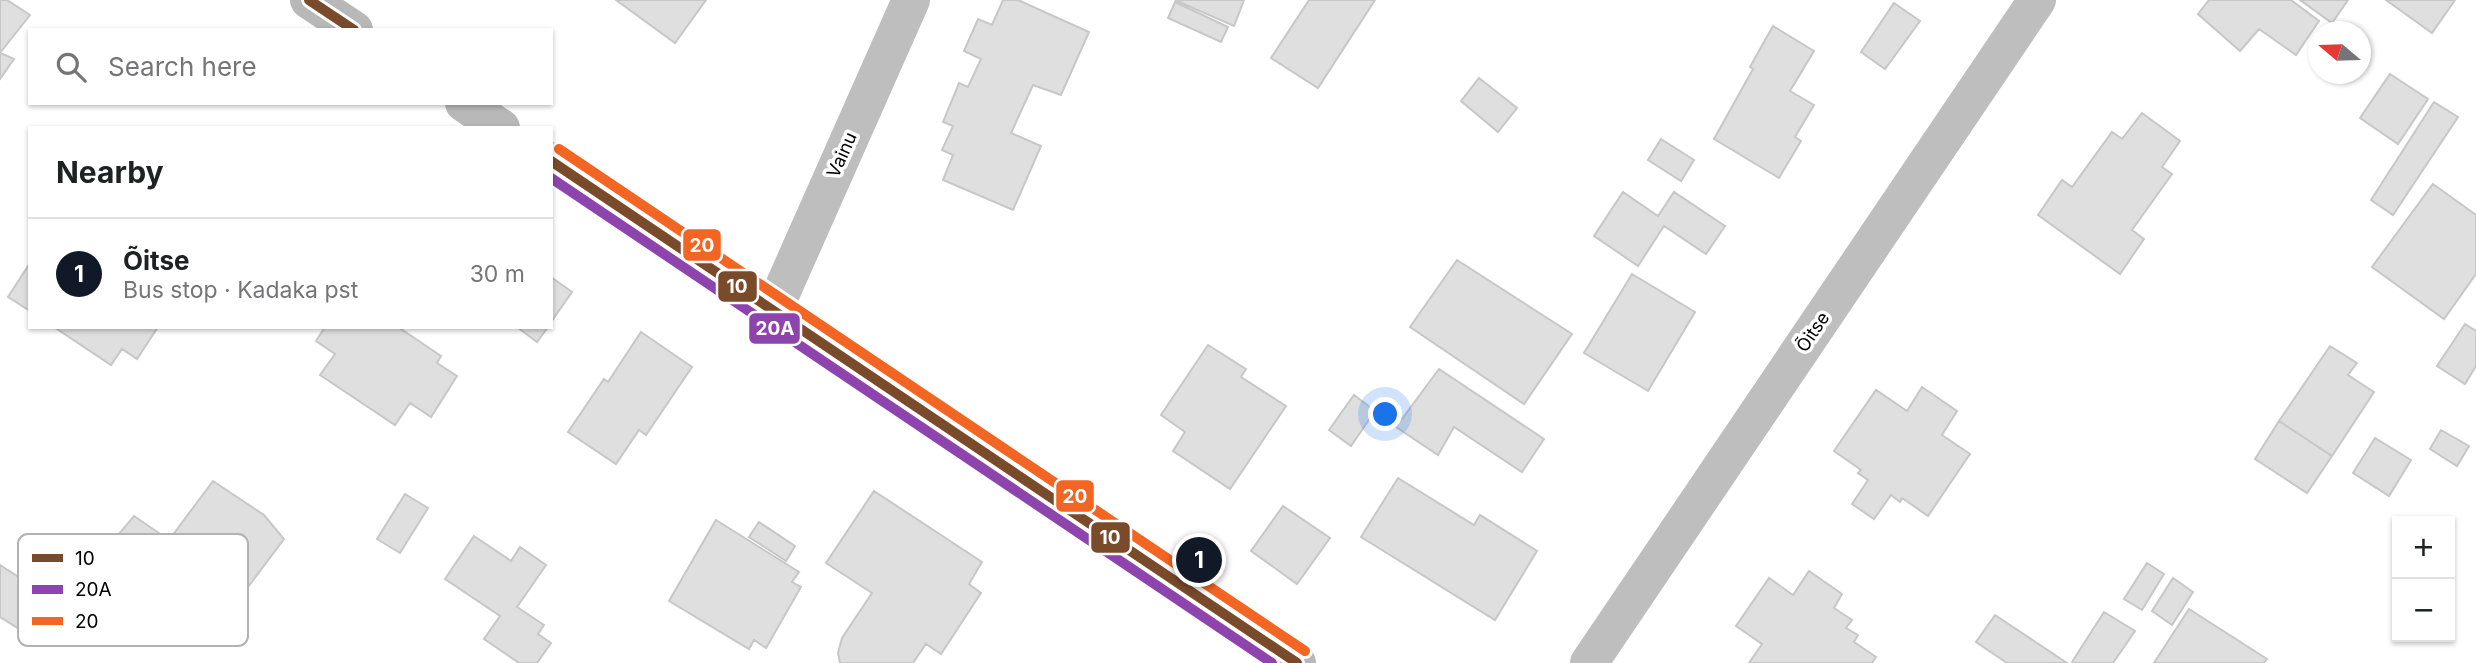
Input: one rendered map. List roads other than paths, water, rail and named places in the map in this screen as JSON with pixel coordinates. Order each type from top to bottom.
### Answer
[{"type":"main road","points":[[309,0],[351,28]]},
{"type":"main road","points":[[467,105],[498,126]]},
{"type":"main road","points":[[553,162],[1297,663]]},
{"type":"street","name":"Vainu","points":[[774,309],[911,0]]},
{"type":"street","name":"Õitse","points":[[1589,663],[2037,0]]},
{"type":"place","name":"Õitse","points":[[1199,560]]}]
